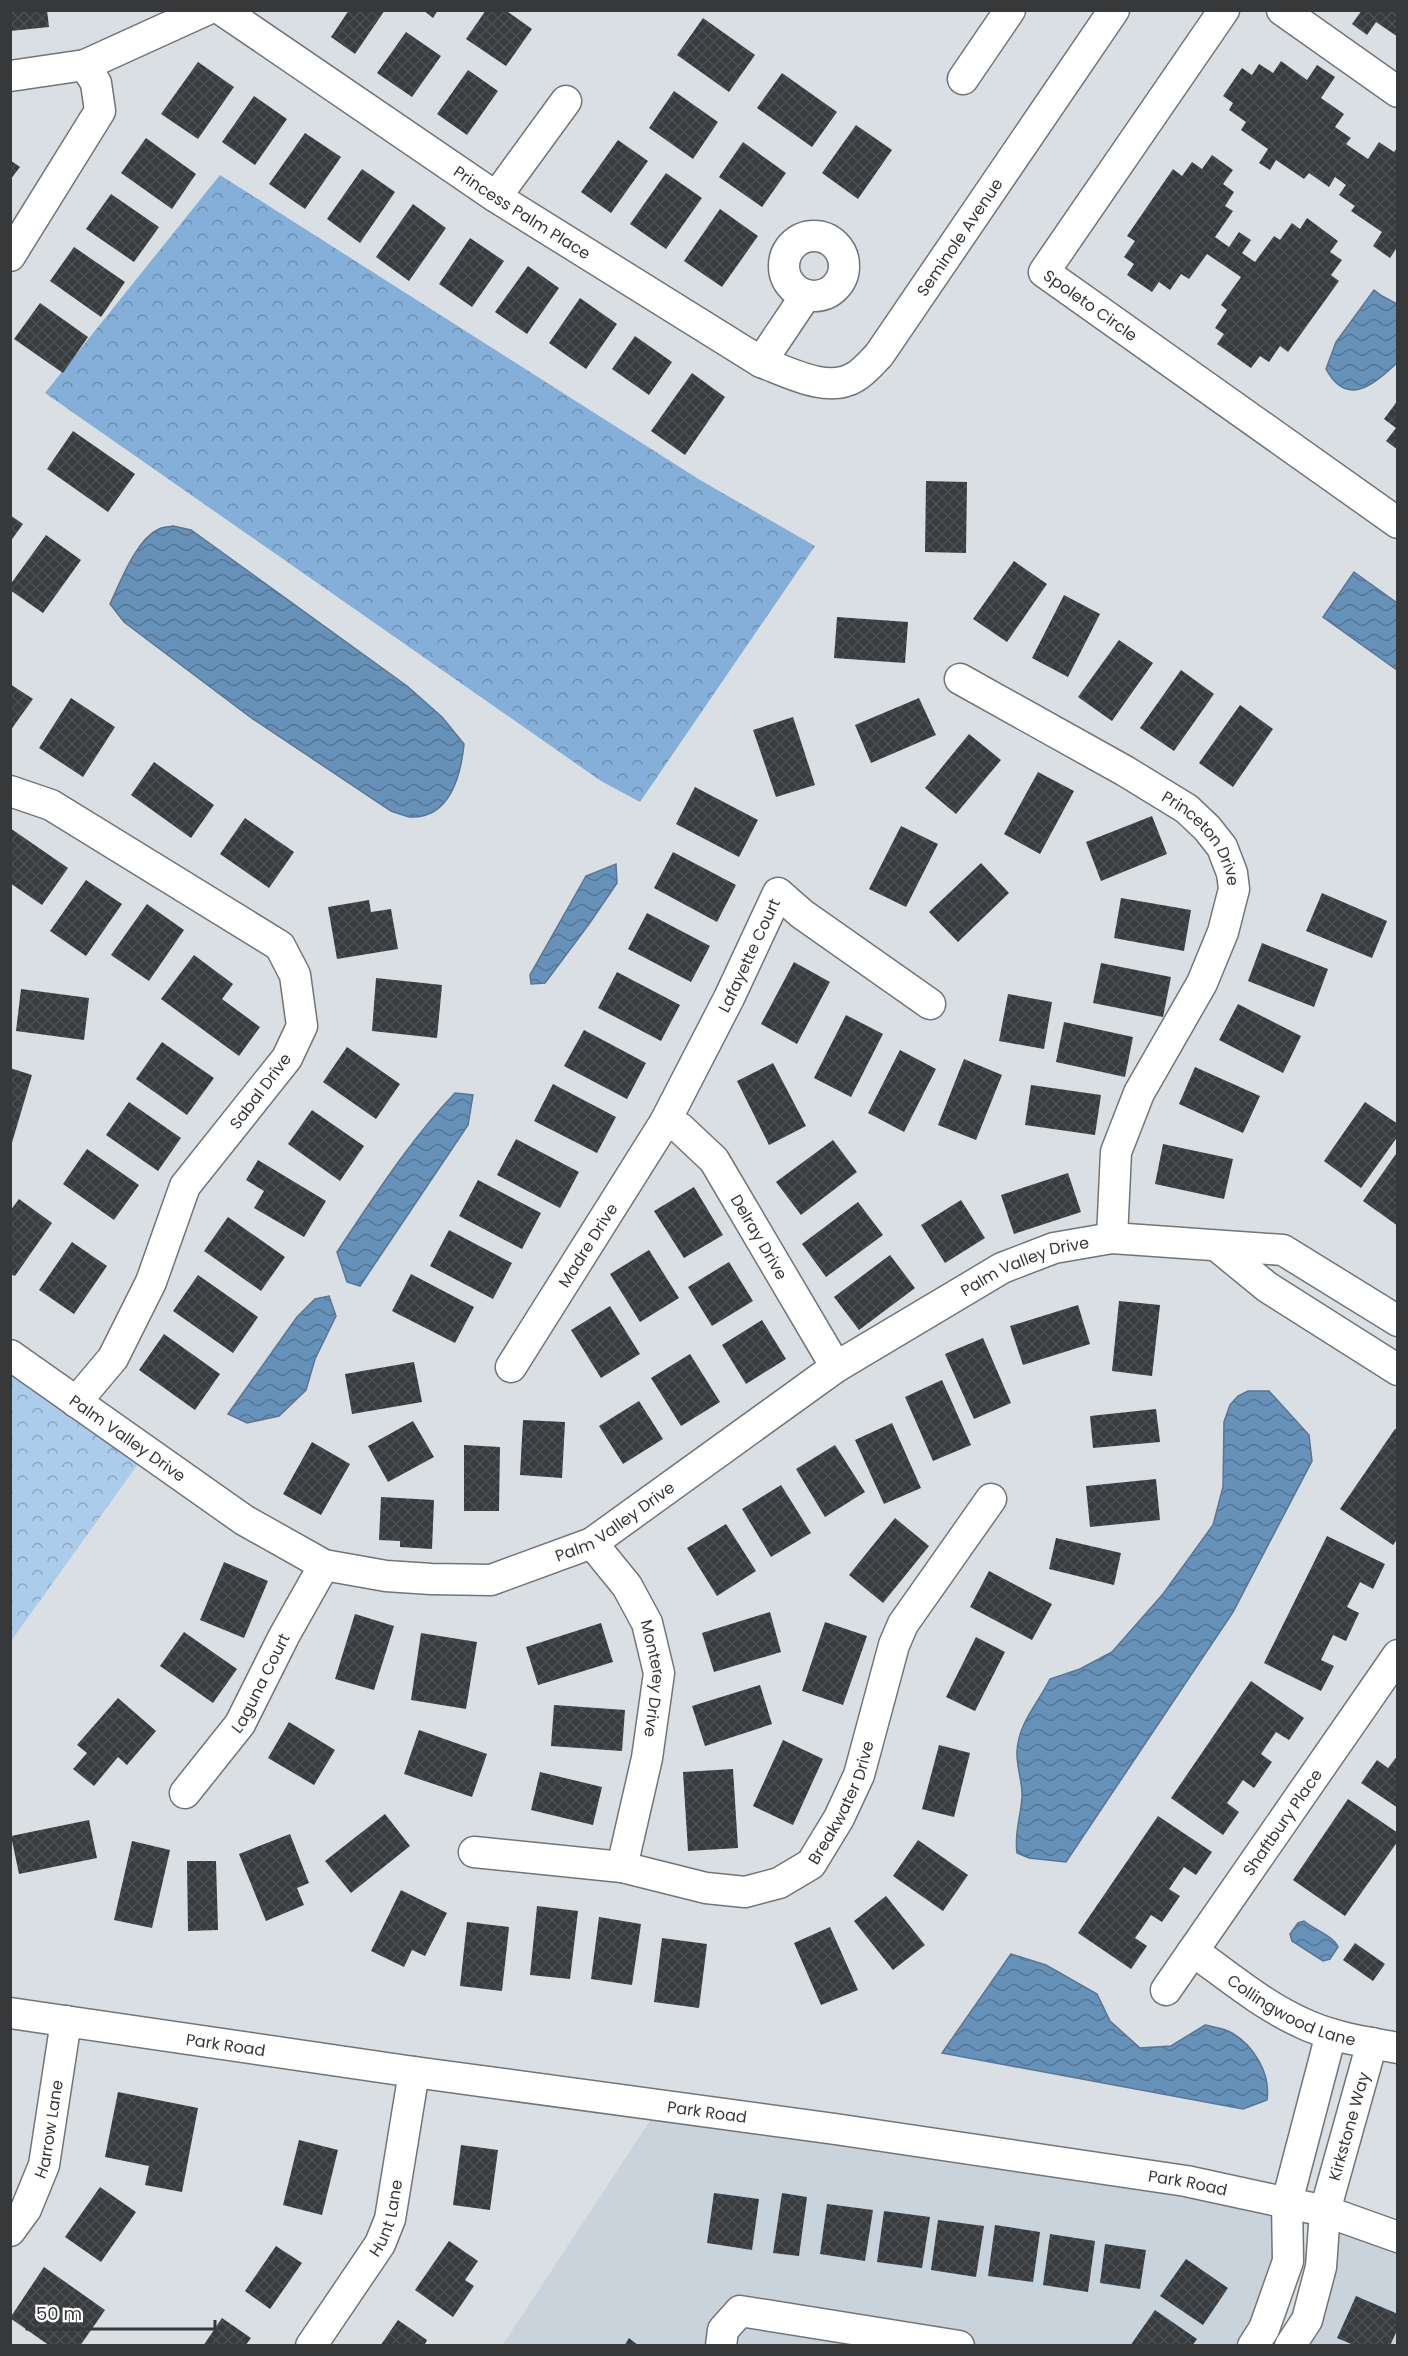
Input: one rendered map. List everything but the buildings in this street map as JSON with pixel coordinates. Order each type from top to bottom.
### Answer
[{"type":"street","points":[[10,76],[85,65],[206,10]]},
{"type":"street","name":"Princess Palm Place","points":[[222,10],[496,197],[761,362]]},
{"type":"street","points":[[963,79],[1010,10]]},
{"type":"street","name":"Seminole Avenue","points":[[761,362],[801,377],[832,384],[854,378],[879,355],[1114,10]]},
{"type":"street","name":"Spoleto Circle","points":[[1224,10],[1044,272],[1398,523]]},
{"type":"street","points":[[1282,10],[1398,92]]},
{"type":"street","points":[[10,256],[100,111],[96,83],[85,65]]},
{"type":"street","points":[[496,197],[566,100]]},
{"type":"street","points":[[761,362],[806,295]]},
{"type":"street","name":"Princeton Drive","points":[[960,679],[1125,771],[1187,809],[1207,828],[1221,847],[1232,873],[1234,889],[1223,932],[1202,983],[1139,1093],[1116,1152],[1112,1238]]},
{"type":"street","name":"Sabal Drive","points":[[10,791],[51,805],[279,946],[295,975],[302,1026],[287,1058],[184,1186],[147,1292],[113,1358],[76,1402]]},
{"type":"street","name":"Lafayette Court","points":[[665,1122],[729,998],[778,893],[802,914],[930,1004]]},
{"type":"street","name":"Madre Drive","points":[[511,1367],[665,1122]]},
{"type":"street","name":"Delray Drive","points":[[665,1122],[680,1128],[714,1160],[836,1367]]},
{"type":"street","name":"Palm Valley Drive","points":[[10,1355],[244,1520],[324,1565],[386,1576],[491,1580],[592,1543],[836,1367],[1002,1269],[1054,1248],[1112,1238],[1283,1250],[1398,1321]]},
{"type":"street","points":[[1217,1246],[1267,1287],[1398,1370]]},
{"type":"street","name":"Breakwater Drive","points":[[474,1852],[622,1867],[706,1888],[745,1892],[779,1883],[811,1864],[839,1818],[859,1775],[894,1645],[903,1624],[991,1498]]},
{"type":"street","name":"Monterey Drive","points":[[592,1543],[627,1586],[647,1623],[659,1673],[647,1758],[622,1867]]},
{"type":"street","name":"Laguna Court","points":[[185,1793],[240,1724],[284,1636],[324,1565]]},
{"type":"street","name":"Shaftbury Place","points":[[1166,1990],[1398,1654]]},
{"type":"street","name":"Collingwood Lane","points":[[1193,1951],[1262,2001],[1301,2023],[1331,2034],[1385,2045]]},
{"type":"street","name":"Park Road","points":[[10,2013],[414,2072],[835,2129],[1162,2178],[1325,2211],[1398,2237]]},
{"type":"street","name":"Harrow Lane","points":[[10,2231],[26,2209],[44,2165],[66,2021]]},
{"type":"street","points":[[1253,2346],[1264,2329],[1288,2261],[1287,2202],[1331,2034]]},
{"type":"street","name":"Kirkstone Way","points":[[1290,2346],[1307,2320],[1321,2267],[1325,2211],[1346,2135],[1385,2045]]},
{"type":"street","name":"Hunt Lane","points":[[311,2346],[380,2244],[390,2219],[414,2072]]},
{"type":"street","points":[[1308,2124],[1346,2135]]},
{"type":"street","points":[[721,2346],[723,2330],[740,2311],[959,2346]]},
{"type":"shaded area","points":[[651,2119],[1182,2195],[1273,2214],[1275,2260],[1252,2323],[1238,2345],[502,2346]]},
{"type":"shaded area","points":[[1337,2231],[1397,2252],[1397,2345],[1305,2346]]},
{"type":"green space","points":[[220,175],[700,480],[815,546],[640,802],[601,781],[45,393]]},
{"type":"green space","points":[[11,1375],[138,1464],[11,1641]]},
{"type":"water","points":[[1374,290],[1397,304],[1397,363],[1370,385],[1351,390],[1343,388],[1334,381],[1326,369],[1336,342]]},
{"type":"water","points":[[173,526],[191,530],[407,686],[442,717],[464,744],[456,781],[444,803],[435,811],[424,816],[410,817],[391,811],[250,717],[124,622],[110,604],[124,574],[136,552],[151,534],[161,528]]},
{"type":"water","points":[[1354,572],[1397,603],[1397,670],[1323,617]]},
{"type":"water","points":[[616,864],[617,883],[589,924],[545,983],[531,984],[530,975],[586,876]]},
{"type":"water","points":[[455,1093],[473,1095],[468,1125],[360,1286],[347,1282],[337,1252],[408,1149]]},
{"type":"water","points":[[329,1296],[336,1316],[315,1359],[306,1390],[279,1416],[247,1423],[228,1414],[297,1317],[315,1299]]},
{"type":"water","points":[[1248,1391],[1269,1391],[1309,1435],[1312,1461],[1233,1612],[1066,1862],[1029,1858],[1017,1853],[1016,1838],[1022,1792],[1017,1751],[1025,1722],[1050,1679],[1080,1669],[1112,1652],[1163,1594],[1213,1525],[1223,1487],[1224,1422],[1230,1405],[1238,1396]]},
{"type":"water","points":[[1304,1921],[1336,1943],[1338,1947],[1330,1959],[1323,1961],[1292,1941],[1290,1934],[1298,1923]]},
{"type":"water","points":[[1011,1954],[1046,1965],[1097,1994],[1110,2021],[1140,2048],[1171,2046],[1205,2025],[1232,2033],[1247,2045],[1259,2062],[1266,2080],[1267,2100],[1243,2109],[942,2053]]}]
